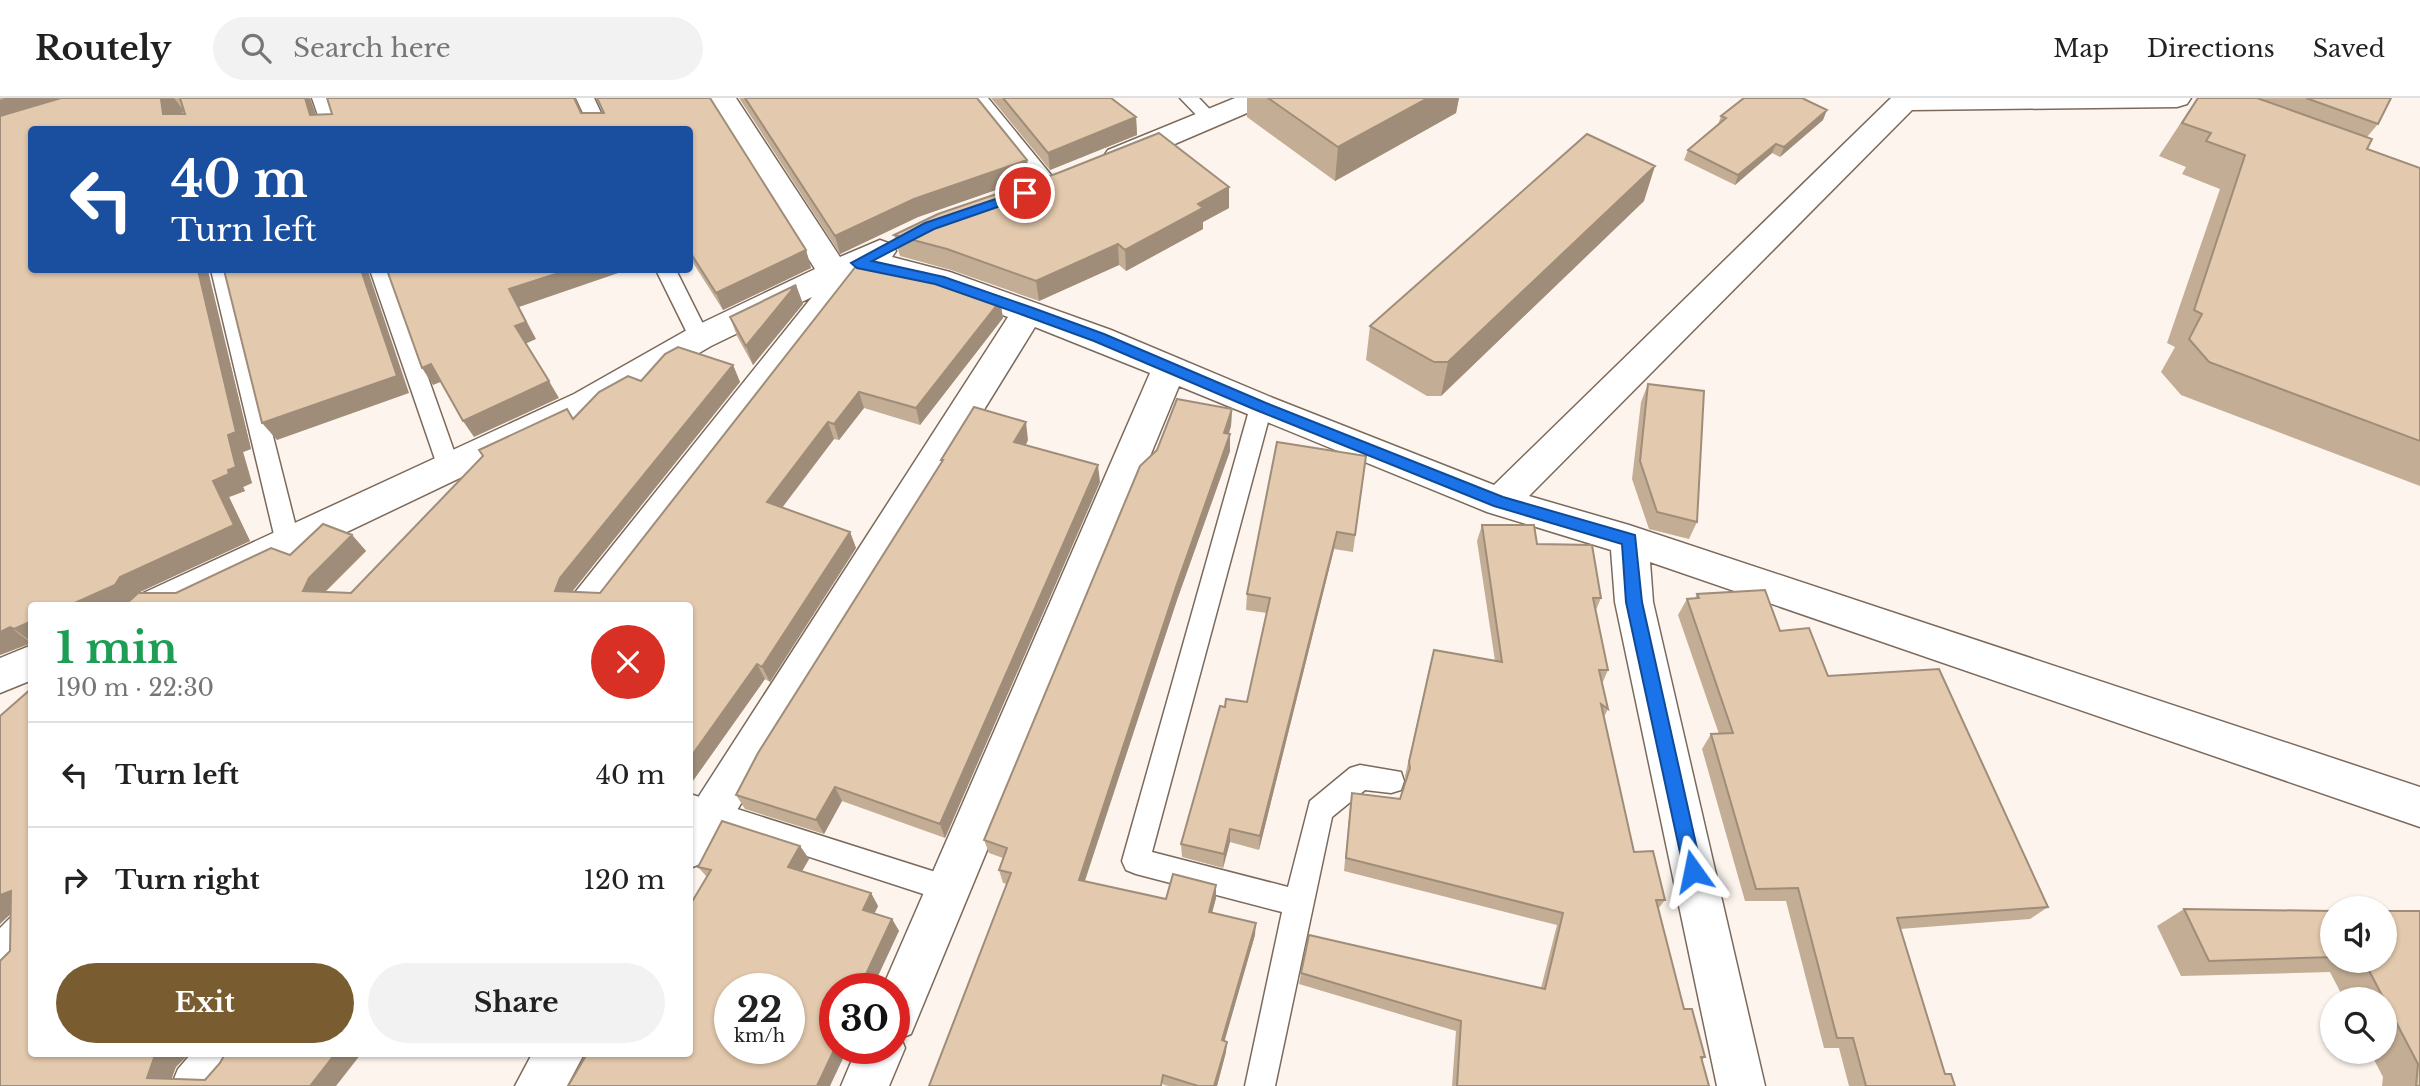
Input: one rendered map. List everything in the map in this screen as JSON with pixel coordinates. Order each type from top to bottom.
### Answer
[{"type":"street","points":[[722,98],[845,269]]},
{"type":"street","points":[[1058,181],[1211,120],[1258,98]]},
{"type":"street","points":[[1500,502],[1906,99],[2185,101]]},
{"type":"street","points":[[162,602],[586,402],[699,338],[906,238]]},
{"type":"street","points":[[845,269],[897,269],[939,280],[1099,338],[1261,407],[1500,502],[1629,540],[2420,807]]},
{"type":"street","points":[[590,602],[845,269]]},
{"type":"street","points":[[693,837],[700,810],[1028,312]]},
{"type":"street","points":[[910,979],[1169,368]]},
{"type":"street","points":[[425,517],[444,497],[449,468]]},
{"type":"street","points":[[1629,540],[1634,602],[1741,1086]]},
{"type":"street","points":[[0,676],[28,664]]},
{"type":"street","points":[[0,960],[28,931]]},
{"type":"street","points":[[195,1086],[219,1057]]},
{"type":"street","points":[[539,1086],[558,1057]]},
{"type":"street","points":[[865,1086],[874,1064]]},
{"type":"lane","points":[[321,98],[331,126]]},
{"type":"lane","points":[[585,98],[598,126]]},
{"type":"lane","points":[[978,98],[1058,181]]},
{"type":"lane","points":[[1189,98],[1211,120]]},
{"type":"lane","points":[[222,273],[288,543]]},
{"type":"lane","points":[[381,273],[449,468]]},
{"type":"lane","points":[[667,273],[699,338]]},
{"type":"lane","points":[[1261,407],[1136,861],[1298,903]]},
{"type":"lane","points":[[1260,1086],[1320,810],[1360,776],[1391,781]]},
{"type":"lane","points":[[700,810],[948,889]]},
{"type":"building","points":[[61,98],[163,98],[163,114],[185,114],[180,98],[305,98],[310,115],[332,114],[327,98],[574,98],[581,113],[604,113],[597,98],[710,98],[806,250],[716,293],[693,257],[693,126],[28,126],[28,273],[199,273],[236,432],[228,435],[236,467],[228,470],[229,474],[213,481],[234,525],[120,577],[115,585],[77,602],[28,602],[28,623],[0,632],[0,116]]},
{"type":"building","points":[[745,98],[977,98],[1027,160],[914,199],[835,236]]},
{"type":"building","points":[[1003,98],[1111,98],[1136,117],[1048,153]]},
{"type":"building","points":[[1268,98],[1428,98],[1338,147]]},
{"type":"building","points":[[1744,98],[1802,98],[1827,110],[1784,147],[1776,144],[1738,175],[1688,150],[1726,118],[1721,116]]},
{"type":"building","points":[[2198,98],[2257,98],[2372,139],[2367,149],[2420,168],[2420,441],[2209,362],[2189,339],[2202,314],[2194,310],[2245,155],[2206,141],[2211,133],[2182,123]]},
{"type":"building","points":[[2306,98],[2391,98],[2378,124]]},
{"type":"building","points":[[1159,133],[1229,187],[1198,204],[1203,208],[1125,250],[1118,244],[1036,281],[947,249],[894,235],[938,214],[1058,173]]},
{"type":"building","points":[[1587,134],[1655,166],[1448,362],[1434,362],[1370,326]]},
{"type":"building","points":[[860,261],[925,273],[1000,301],[916,408],[859,392],[834,424],[828,422],[767,502],[850,532],[762,667],[757,664],[693,754],[693,602],[128,602],[138,593],[176,593],[271,548],[290,555],[323,524],[352,535],[309,578],[303,591],[351,593],[483,456],[479,450],[567,409],[573,419],[599,392],[628,376],[641,381],[665,354],[678,347],[733,365],[560,578],[555,591],[600,593]]},
{"type":"building","points":[[225,273],[362,273],[397,376],[262,423]]},
{"type":"building","points":[[388,273],[559,273],[509,289],[526,322],[515,326],[549,381],[463,421],[431,364],[422,368]]},
{"type":"building","points":[[796,285],[746,346],[730,317]]},
{"type":"building","points":[[1648,384],[1704,391],[1697,522],[1657,512],[1640,461]]},
{"type":"building","points":[[1177,399],[1232,409],[1224,433],[1230,434],[1079,880],[1166,899],[1173,874],[1216,885],[1209,912],[1256,923],[1222,1040],[1227,1042],[1214,1086],[1198,1086],[1163,1075],[1161,1086],[929,1086],[1011,873],[999,870],[1007,848],[984,840],[1140,466],[1157,450]]},
{"type":"building","points":[[974,407],[1026,422],[1014,442],[1098,465],[940,824],[835,787],[816,820],[736,795],[758,753]]},
{"type":"building","points":[[1277,442],[1366,456],[1355,535],[1337,532],[1260,836],[1230,829],[1224,854],[1181,844],[1220,706],[1225,707],[1226,699],[1247,702],[1270,598],[1247,594]]},
{"type":"building","points":[[1482,525],[1534,525],[1537,544],[1592,545],[1601,598],[1593,598],[1608,670],[1599,670],[1608,709],[1601,704],[1634,852],[1653,851],[1665,900],[1656,900],[1684,1009],[1692,1009],[1705,1057],[1701,1057],[1709,1086],[1457,1086],[1461,1021],[1301,973],[1309,935],[1545,989],[1563,913],[1346,858],[1352,793],[1400,799],[1410,768],[1409,762],[1434,650],[1502,662]]},
{"type":"building","points":[[1765,590],[1780,631],[1809,628],[1828,676],[1939,669],[2048,907],[1897,918],[1945,1074],[1951,1074],[1955,1086],[1866,1086],[1853,1038],[1837,1038],[1798,888],[1756,889],[1711,734],[1733,733],[1687,599],[1699,598],[1697,594]]},
{"type":"building","points":[[28,692],[28,1057],[155,1057],[147,1078],[205,1080],[223,1057],[333,1057],[310,1086],[0,1086],[0,961],[10,951],[11,891],[0,895],[0,716]]},
{"type":"building","points":[[722,821],[800,846],[788,867],[871,893],[863,910],[892,919],[867,973],[819,973],[819,1064],[827,1064],[817,1086],[568,1086],[585,1057],[693,1057],[693,900],[711,870],[698,867]]},
{"type":"building","points":[[2184,909],[2320,911],[2320,957],[2209,961]]},
{"type":"building","points":[[2397,911],[2420,911],[2420,1086],[2416,1086],[2418,1064],[2397,1024],[2397,987],[2378,987],[2370,973],[2397,973]]},
{"type":"route","points":[[1025,193],[930,226],[857,263],[897,269],[939,280],[1099,338],[1261,407],[1500,502],[1629,540],[1634,602],[1693,871]]}]
